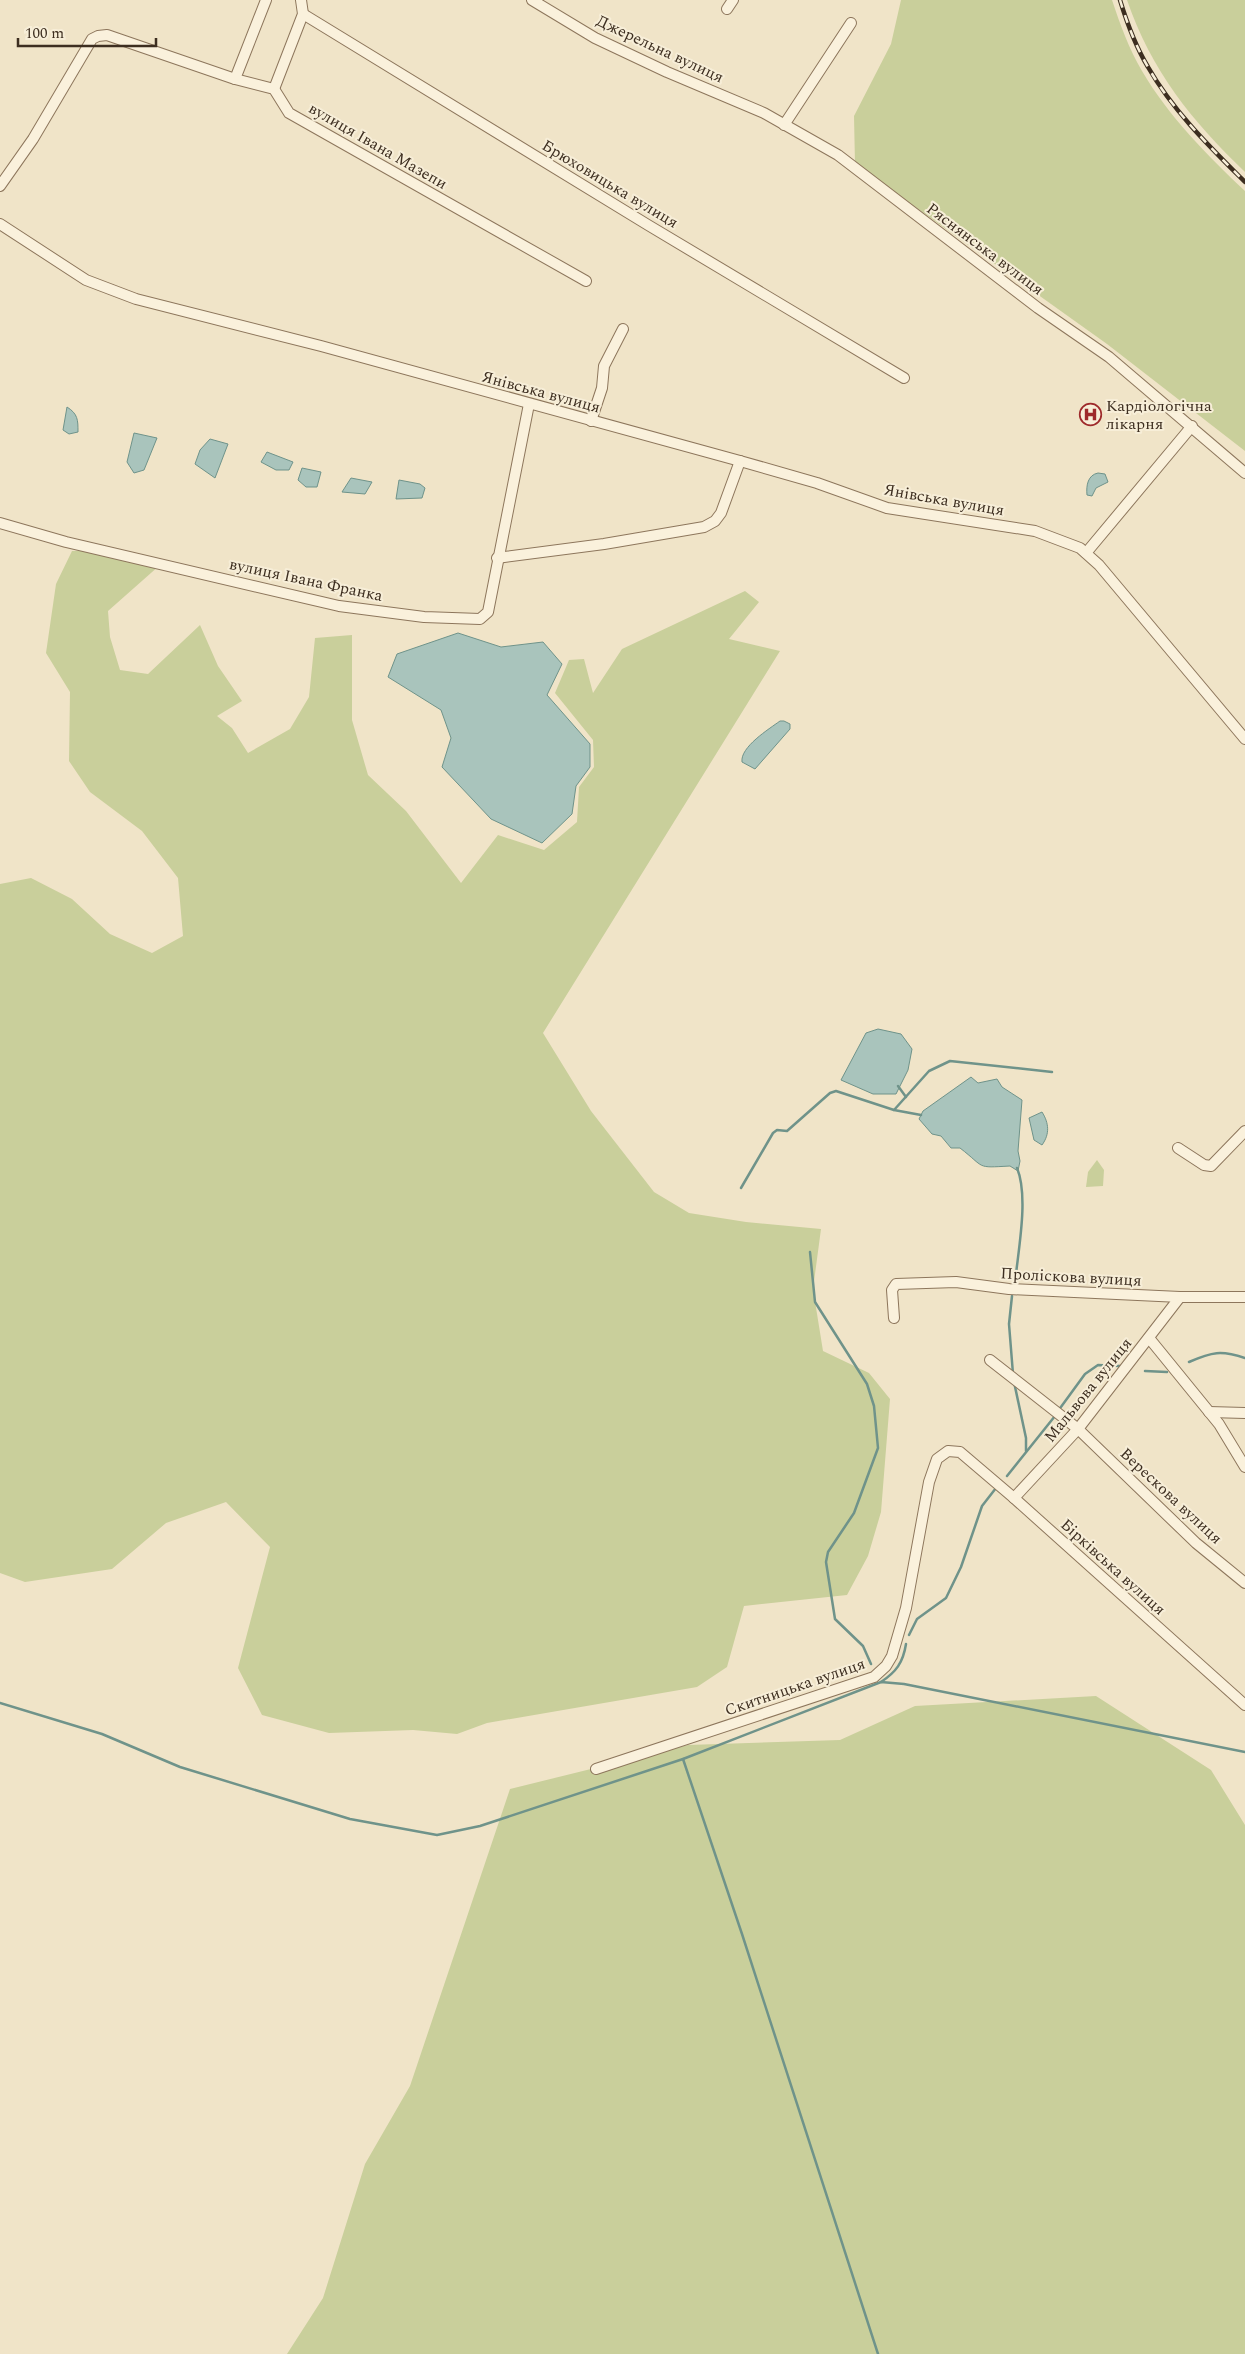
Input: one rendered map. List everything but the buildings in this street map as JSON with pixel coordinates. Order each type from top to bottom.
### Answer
[{"type":"street","points":[[235,79],[266,0]]},
{"type":"street","points":[[0,186],[33,139],[92,39],[107,35],[235,79],[274,89],[303,14],[301,0]]},
{"type":"street","name":"Джерельна вулиця","points":[[532,0],[595,38],[667,72],[752,107]]},
{"type":"street","name":"Брюховицька вулиця","points":[[303,14],[648,225],[904,378]]},
{"type":"street","points":[[784,125],[851,23]]},
{"type":"street","name":"вулиця Івана Мазепи","points":[[274,89],[289,113],[586,281]]},
{"type":"street","name":"Ряснянська вулиця","points":[[752,107],[838,155],[1038,308],[1109,356],[1245,473]]},
{"type":"street","name":"Янівська вулиця","points":[[0,224],[86,280],[136,299],[321,346],[740,461],[817,483],[887,508],[1035,531],[1059,539],[1086,553],[1100,565],[1245,739]]},
{"type":"street","points":[[591,421],[602,388],[604,366],[622,329]]},
{"type":"street","name":"вулиця Івана Франка","points":[[0,523],[66,542],[339,606],[424,617],[480,619],[488,612],[528,404]]},
{"type":"street","points":[[1086,553],[1192,426]]},
{"type":"street","points":[[497,558],[604,544],[704,527],[715,521],[721,513],[740,461]]},
{"type":"street","points":[[1178,1148],[1204,1165],[1211,1166],[1245,1131]]},
{"type":"street","name":"Проліскова вулиця","points":[[894,1318],[892,1290],[896,1284],[956,1282],[1009,1290],[1180,1297],[1245,1297]]},
{"type":"street","name":"Мальвова вулиця","points":[[1014,1498],[1078,1429],[1180,1297]]},
{"type":"street","points":[[1149,1338],[1219,1424],[1245,1467]]},
{"type":"street","name":"Верескова вулиця","points":[[990,1360],[1078,1429],[1196,1543],[1245,1583]]},
{"type":"street","points":[[1209,1412],[1245,1413]]},
{"type":"street","name":"Скитницька вулиця","points":[[596,1769],[874,1677],[886,1666],[892,1656],[908,1598],[929,1482],[937,1459],[948,1451],[960,1452]]},
{"type":"street","name":"Бірківська вулиця","points":[[960,1452],[1245,1705]]},
{"type":"green space","points":[[901,0],[1112,0],[1133,54],[1164,104],[1189,135],[1245,191],[1245,451],[1107,344],[855,164],[854,116],[891,44]]},
{"type":"green space","points":[[1127,0],[1245,0],[1245,172],[1207,133],[1175,94],[1148,50]]},
{"type":"green space","points":[[72,551],[111,551],[160,565],[108,611],[110,637],[120,670],[148,674],[200,625],[218,666],[242,701],[217,716],[232,728],[248,753],[290,729],[309,697],[315,638],[352,635],[352,720],[368,775],[406,811],[461,883],[498,835],[544,850],[577,822],[579,787],[594,767],[593,740],[555,693],[569,660],[584,659],[593,693],[622,649],[745,591],[759,602],[729,639],[780,651],[543,1033],[591,1111],[654,1192],[689,1213],[746,1222],[821,1229],[813,1289],[823,1351],[869,1373],[890,1399],[881,1512],[868,1556],[847,1595],[744,1606],[727,1667],[697,1687],[487,1723],[457,1734],[413,1730],[329,1733],[262,1715],[238,1668],[270,1547],[226,1502],[166,1523],[112,1569],[25,1582],[0,1573],[0,884],[31,878],[72,899],[110,934],[152,953],[183,936],[178,878],[142,831],[90,792],[69,761],[70,692],[46,653],[56,584]]},
{"type":"green space","points":[[1097,1160],[1104,1170],[1103,1186],[1086,1187],[1088,1172]]},
{"type":"green space","points":[[1096,1696],[1211,1770],[1245,1825],[1245,2354],[287,2354],[323,2298],[365,2164],[410,2086],[510,1789],[688,1745],[840,1740],[915,1706]]},
{"type":"water","points":[[67,407],[77,418],[78,432],[69,434],[63,430]]},
{"type":"water","points":[[134,433],[157,438],[144,470],[134,473],[127,462]]},
{"type":"water","points":[[210,439],[228,444],[215,478],[195,464],[200,450]]},
{"type":"water","points":[[267,452],[293,462],[289,470],[276,470],[261,462]]},
{"type":"water","points":[[302,468],[321,472],[317,487],[306,487],[298,480]]},
{"type":"water","points":[[1098,473],[1105,474],[1108,482],[1096,488],[1092,496],[1087,495],[1088,481]]},
{"type":"water","points":[[351,478],[372,482],[365,494],[342,492]]},
{"type":"water","points":[[399,480],[420,484],[425,488],[422,498],[396,499]]},
{"type":"water","points":[[458,633],[501,647],[543,642],[562,664],[547,695],[590,744],[590,767],[576,786],[572,814],[542,843],[491,819],[442,767],[451,738],[441,710],[388,677],[397,654]]},
{"type":"water","points":[[780,721],[790,724],[790,729],[755,769],[742,762],[743,756],[750,745]]},
{"type":"water","points":[[878,1029],[901,1034],[912,1049],[908,1070],[896,1094],[873,1094],[841,1080],[866,1033]]},
{"type":"water","points":[[971,1077],[978,1083],[997,1079],[1002,1087],[1022,1100],[1018,1171],[1010,1166],[991,1167],[978,1163],[960,1148],[951,1148],[941,1136],[932,1134],[919,1119],[923,1111]]},
{"type":"water","points":[[1042,1112],[1048,1128],[1042,1145],[1034,1140],[1029,1118]]},
{"type":"waterway","points":[[894,1110],[929,1071],[950,1061],[1052,1072]]},
{"type":"waterway","points":[[898,1086],[906,1097]]},
{"type":"waterway","points":[[741,1188],[773,1133],[777,1130],[787,1131],[830,1093],[836,1091],[894,1110],[921,1115]]},
{"type":"waterway","points":[[1015,1283],[1022,1209],[1022,1194],[1017,1168]]},
{"type":"waterway","points":[[810,1252],[815,1302],[867,1384],[874,1406],[878,1448],[854,1513],[828,1552],[826,1562],[835,1619],[863,1646],[871,1664]]},
{"type":"waterway","points":[[1012,1296],[1009,1324],[1013,1374]]},
{"type":"waterway","points":[[1189,1362],[1217,1353],[1245,1358]]},
{"type":"waterway","points":[[1058,1411],[1085,1374],[1098,1365],[1120,1366]]},
{"type":"waterway","points":[[1145,1371],[1167,1372]]},
{"type":"waterway","points":[[1014,1382],[1026,1438],[1026,1451]]},
{"type":"waterway","points":[[1007,1476],[1055,1416]]},
{"type":"waterway","points":[[909,1635],[917,1619],[946,1598],[961,1567],[982,1506],[996,1488]]},
{"type":"waterway","points":[[881,1682],[891,1675],[898,1666],[903,1657],[906,1644]]},
{"type":"waterway","points":[[0,1703],[102,1734],[180,1767],[350,1819],[437,1835],[480,1826],[683,1759],[881,1682],[904,1684],[1245,1752]]},
{"type":"waterway","points":[[683,1759],[742,1934],[878,2354]]},
{"type":"railway","points":[[1120,0],[1136,43],[1158,83],[1193,128],[1245,182]]},
{"type":"place","name":"Кардіологічна лікарня","points":[[1090,415]]}]
